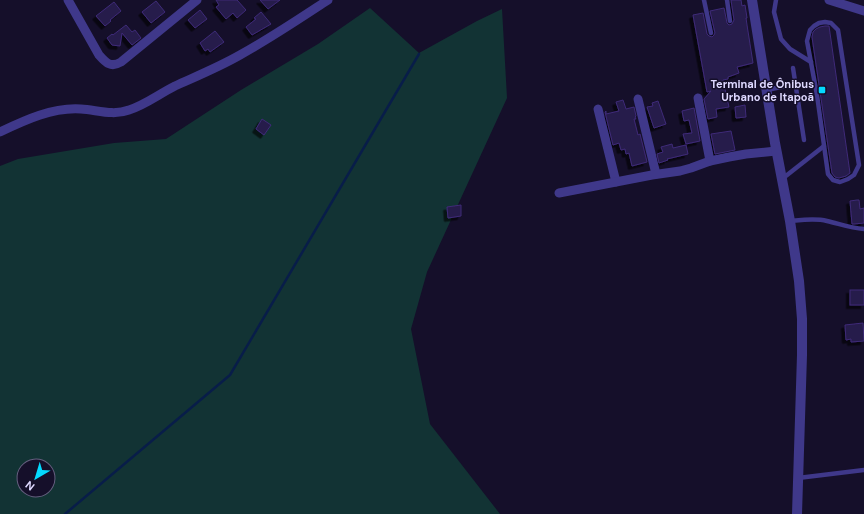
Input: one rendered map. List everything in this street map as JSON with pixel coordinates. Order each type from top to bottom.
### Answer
[{"type":"street","points":[[68,0],[99,55],[103,60],[112,65],[121,62],[197,0]]},
{"type":"street","points":[[0,132],[29,119],[50,112],[80,109],[118,113],[129,110],[240,55],[284,29],[328,0]]},
{"type":"street","points":[[752,0],[799,282],[802,319],[797,514]]},
{"type":"street","points":[[829,0],[864,11]]},
{"type":"street","points":[[698,98],[710,161]]},
{"type":"street","points":[[638,99],[656,174]]},
{"type":"street","points":[[598,109],[616,182]]},
{"type":"street","points":[[559,192],[685,170],[710,161],[746,154],[776,151]]},
{"type":"lane","points":[[704,0],[711,33]]},
{"type":"lane","points":[[727,0],[730,21]]},
{"type":"lane","points":[[776,0],[774,12],[781,39],[790,49],[811,62]]},
{"type":"lane","points":[[819,23],[831,23],[838,30],[859,165],[854,175],[840,182],[833,180],[828,174],[811,62],[807,41],[810,30],[819,23]]},
{"type":"lane","points":[[793,68],[804,140]]},
{"type":"lane","points":[[767,90],[795,84]]},
{"type":"lane","points":[[782,179],[824,146]]},
{"type":"lane","points":[[790,221],[819,220],[864,229]]},
{"type":"lane","points":[[798,478],[864,470]]},
{"type":"green space","points":[[370,8],[419,53],[502,9],[507,98],[427,272],[411,329],[430,424],[500,514],[0,514],[0,166],[18,159],[114,143],[166,139],[241,90],[318,44]]},
{"type":"building","points":[[216,0],[237,0],[246,10],[237,18],[233,13],[226,19],[216,7],[219,5]]},
{"type":"building","points":[[260,0],[280,0],[268,9]]},
{"type":"building","points":[[731,0],[741,0],[742,6],[745,5],[753,63],[737,67],[739,73],[723,80],[729,107],[716,109],[717,117],[708,119],[704,99],[711,91],[707,92],[693,15],[703,13],[707,34],[712,37],[715,33],[710,11],[724,8],[727,23],[729,25],[732,24],[734,20]]},
{"type":"building","points":[[156,1],[165,12],[151,23],[142,12]]},
{"type":"building","points":[[114,2],[121,11],[105,26],[96,16]]},
{"type":"building","points":[[200,10],[207,19],[195,28],[188,20]]},
{"type":"building","points":[[261,12],[271,24],[252,35],[246,27],[256,19],[254,18]]},
{"type":"building","points":[[126,25],[132,32],[135,30],[141,38],[132,45],[122,33],[120,46],[112,45],[107,38]]},
{"type":"building","points":[[829,26],[850,173],[839,178],[835,177],[832,173],[812,37],[813,32],[816,29]]},
{"type":"building","points":[[215,31],[224,42],[210,52],[208,49],[205,51],[200,43]]},
{"type":"building","points":[[623,100],[626,109],[634,107],[636,119],[634,119],[638,135],[640,134],[647,162],[632,166],[629,153],[626,154],[625,149],[621,150],[619,143],[613,145],[605,112],[606,111],[606,114],[619,111],[616,102]]},
{"type":"building","points":[[658,101],[666,124],[654,128],[647,107],[653,106],[652,103]]},
{"type":"building","points":[[745,105],[746,117],[736,118],[735,107]]},
{"type":"building","points":[[694,108],[700,141],[686,144],[683,134],[692,133],[689,120],[684,121],[682,111]]},
{"type":"building","points":[[262,119],[271,125],[264,135],[256,129]]},
{"type":"building","points":[[731,131],[735,150],[715,154],[711,134]]},
{"type":"building","points":[[672,144],[673,148],[686,145],[688,154],[667,159],[668,160],[659,163],[657,154],[663,152],[661,147]]},
{"type":"building","points":[[859,200],[860,209],[864,208],[864,223],[852,224],[850,201]]},
{"type":"building","points":[[461,205],[461,216],[448,218],[447,207]]},
{"type":"building","points":[[850,290],[864,290],[864,305],[850,305]]},
{"type":"building","points":[[863,323],[864,341],[851,342],[851,339],[846,340],[845,325]]},
{"type":"waterway","points":[[65,514],[230,375],[419,54]]},
{"type":"place","name":"Terminal de Ônibus Urbano de Itapoã","points":[[822,90]]}]
